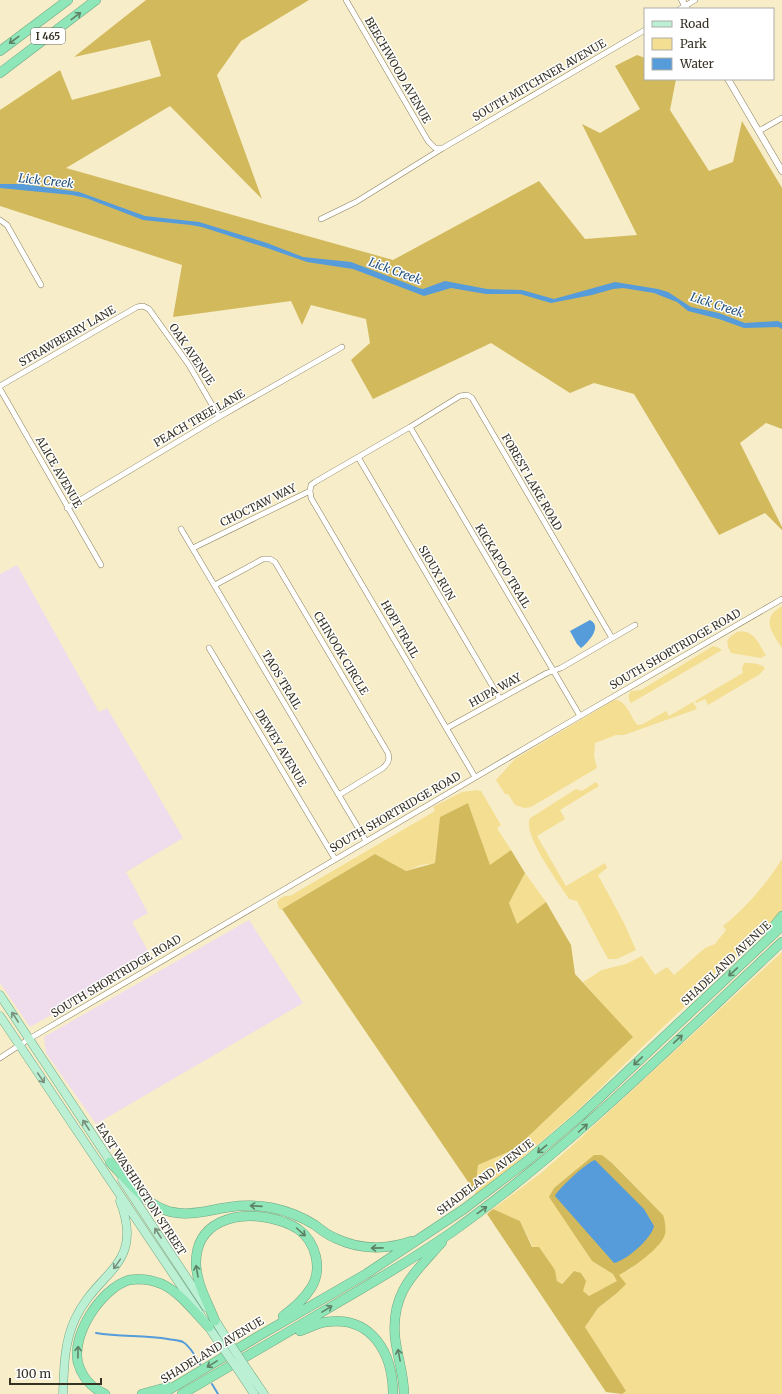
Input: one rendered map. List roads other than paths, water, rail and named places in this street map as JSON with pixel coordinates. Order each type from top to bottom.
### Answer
[{"type":"highway","name":"I 465","points":[[0,51],[68,0]]},
{"type":"highway","name":"I 465","points":[[0,73],[96,0]]},
{"type":"highway","points":[[751,956],[782,916]]},
{"type":"highway","name":"SHADELAND AVENUE","points":[[162,1394],[257,1336],[366,1274],[464,1210],[559,1134],[600,1098],[782,926]]},
{"type":"highway","name":"SHADELAND AVENUE","points":[[185,1393],[384,1275],[451,1233],[524,1178],[619,1095],[782,942]]},
{"type":"highway","points":[[110,1162],[148,1200],[160,1208],[174,1213],[193,1214],[243,1205],[268,1207],[300,1217],[337,1239],[353,1245],[370,1248],[398,1245],[428,1234]]},
{"type":"highway","points":[[212,1324],[200,1284],[196,1264],[200,1245],[205,1234],[219,1223],[238,1217],[265,1217],[288,1223],[305,1235],[313,1247],[317,1263],[315,1280],[311,1288],[296,1306],[257,1336]]},
{"type":"highway","points":[[404,1394],[403,1377],[394,1328],[397,1304],[402,1291],[411,1278],[451,1233]]},
{"type":"highway","points":[[105,1394],[96,1389],[84,1376],[78,1363],[78,1348],[81,1334],[90,1316],[101,1300],[119,1285],[140,1279],[150,1280],[163,1285],[212,1324]]},
{"type":"highway","points":[[269,1344],[319,1324],[341,1321],[360,1326],[372,1335],[382,1346],[390,1370],[393,1394]]},
{"type":"highway","points":[[142,1394],[181,1383]]},
{"type":"main road","name":"EAST WASHINGTON STREET","points":[[0,995],[110,1162],[212,1324]]},
{"type":"main road","name":"EAST WASHINGTON STREET","points":[[0,1016],[114,1188],[222,1338],[246,1374],[264,1394]]},
{"type":"main road","points":[[63,1394],[66,1349],[73,1324],[85,1302],[123,1255],[126,1244],[128,1230],[126,1217],[114,1188]]},
{"type":"main road","name":"EAST WASHINGTON STREET","points":[[246,1374],[254,1394]]},
{"type":"street","name":"BEECHWOOD AVENUE","points":[[346,0],[428,141],[435,148],[443,148]]},
{"type":"street","points":[[684,6],[695,0]]},
{"type":"street","name":"SOUTH MITCHNER AVENUE","points":[[322,219],[356,202],[443,148],[644,31]]},
{"type":"street","points":[[729,80],[782,171]]},
{"type":"street","points":[[759,131],[782,118]]},
{"type":"street","points":[[0,220],[7,225],[41,285]]},
{"type":"street","name":"STRAWBERRY LANE","points":[[0,388],[137,307],[144,306]]},
{"type":"street","name":"OAK AVENUE","points":[[144,306],[149,309],[189,365],[219,417]]},
{"type":"street","name":"PEACH TREE LANE","points":[[67,508],[219,417],[342,347]]},
{"type":"street","name":"ALICE AVENUE","points":[[0,388],[67,508],[101,565]]},
{"type":"street","name":"FOREST LAKE ROAD","points":[[410,427],[460,396],[467,395],[472,398],[612,638]]},
{"type":"street","name":"CHOCTAW WAY","points":[[193,548],[310,491],[311,486],[315,482],[410,427]]},
{"type":"street","name":"KICKAPOO TRAIL","points":[[410,427],[580,716]]},
{"type":"street","name":"SIOUX RUN","points":[[358,457],[500,699]]},
{"type":"street","name":"HOPI TRAIL","points":[[310,491],[311,498],[475,777]]},
{"type":"street","name":"TAOS TRAIL","points":[[181,529],[366,841]]},
{"type":"street","name":"CHINOOK CIRCLE","points":[[215,585],[263,559],[270,559],[275,562],[364,712],[388,753],[388,764],[339,795]]},
{"type":"street","name":"SOUTH SHORTRIDGE ROAD","points":[[0,1058],[29,1039],[335,859],[782,599]]},
{"type":"street","points":[[553,671],[561,668],[635,625]]},
{"type":"street","name":"DEWEY AVENUE","points":[[209,648],[335,859]]},
{"type":"street","name":"HUPA WAY","points":[[447,728],[553,671]]},
{"type":"water","name":"Lick Creek","points":[[0,184],[23,184],[79,192],[145,216],[199,222],[267,243],[303,257],[351,262],[423,289],[445,281],[487,289],[522,290],[554,299],[615,282],[668,292],[691,307],[719,313],[745,323],[778,321],[782,323],[782,329],[778,327],[744,328],[719,319],[688,311],[677,302],[654,293],[623,288],[551,303],[520,294],[486,294],[451,288],[424,296],[353,269],[307,262],[202,227],[143,220],[86,198],[72,195],[0,188]]},
{"type":"water","points":[[590,620],[594,623],[595,630],[590,639],[581,648],[570,631]]},
{"type":"water","points":[[595,1160],[644,1209],[654,1226],[649,1237],[638,1248],[625,1258],[614,1263],[555,1196],[573,1176]]},
{"type":"waterway","points":[[96,1333],[181,1341],[186,1344],[200,1364]]},
{"type":"waterway","points":[[212,1384],[218,1394]]}]
